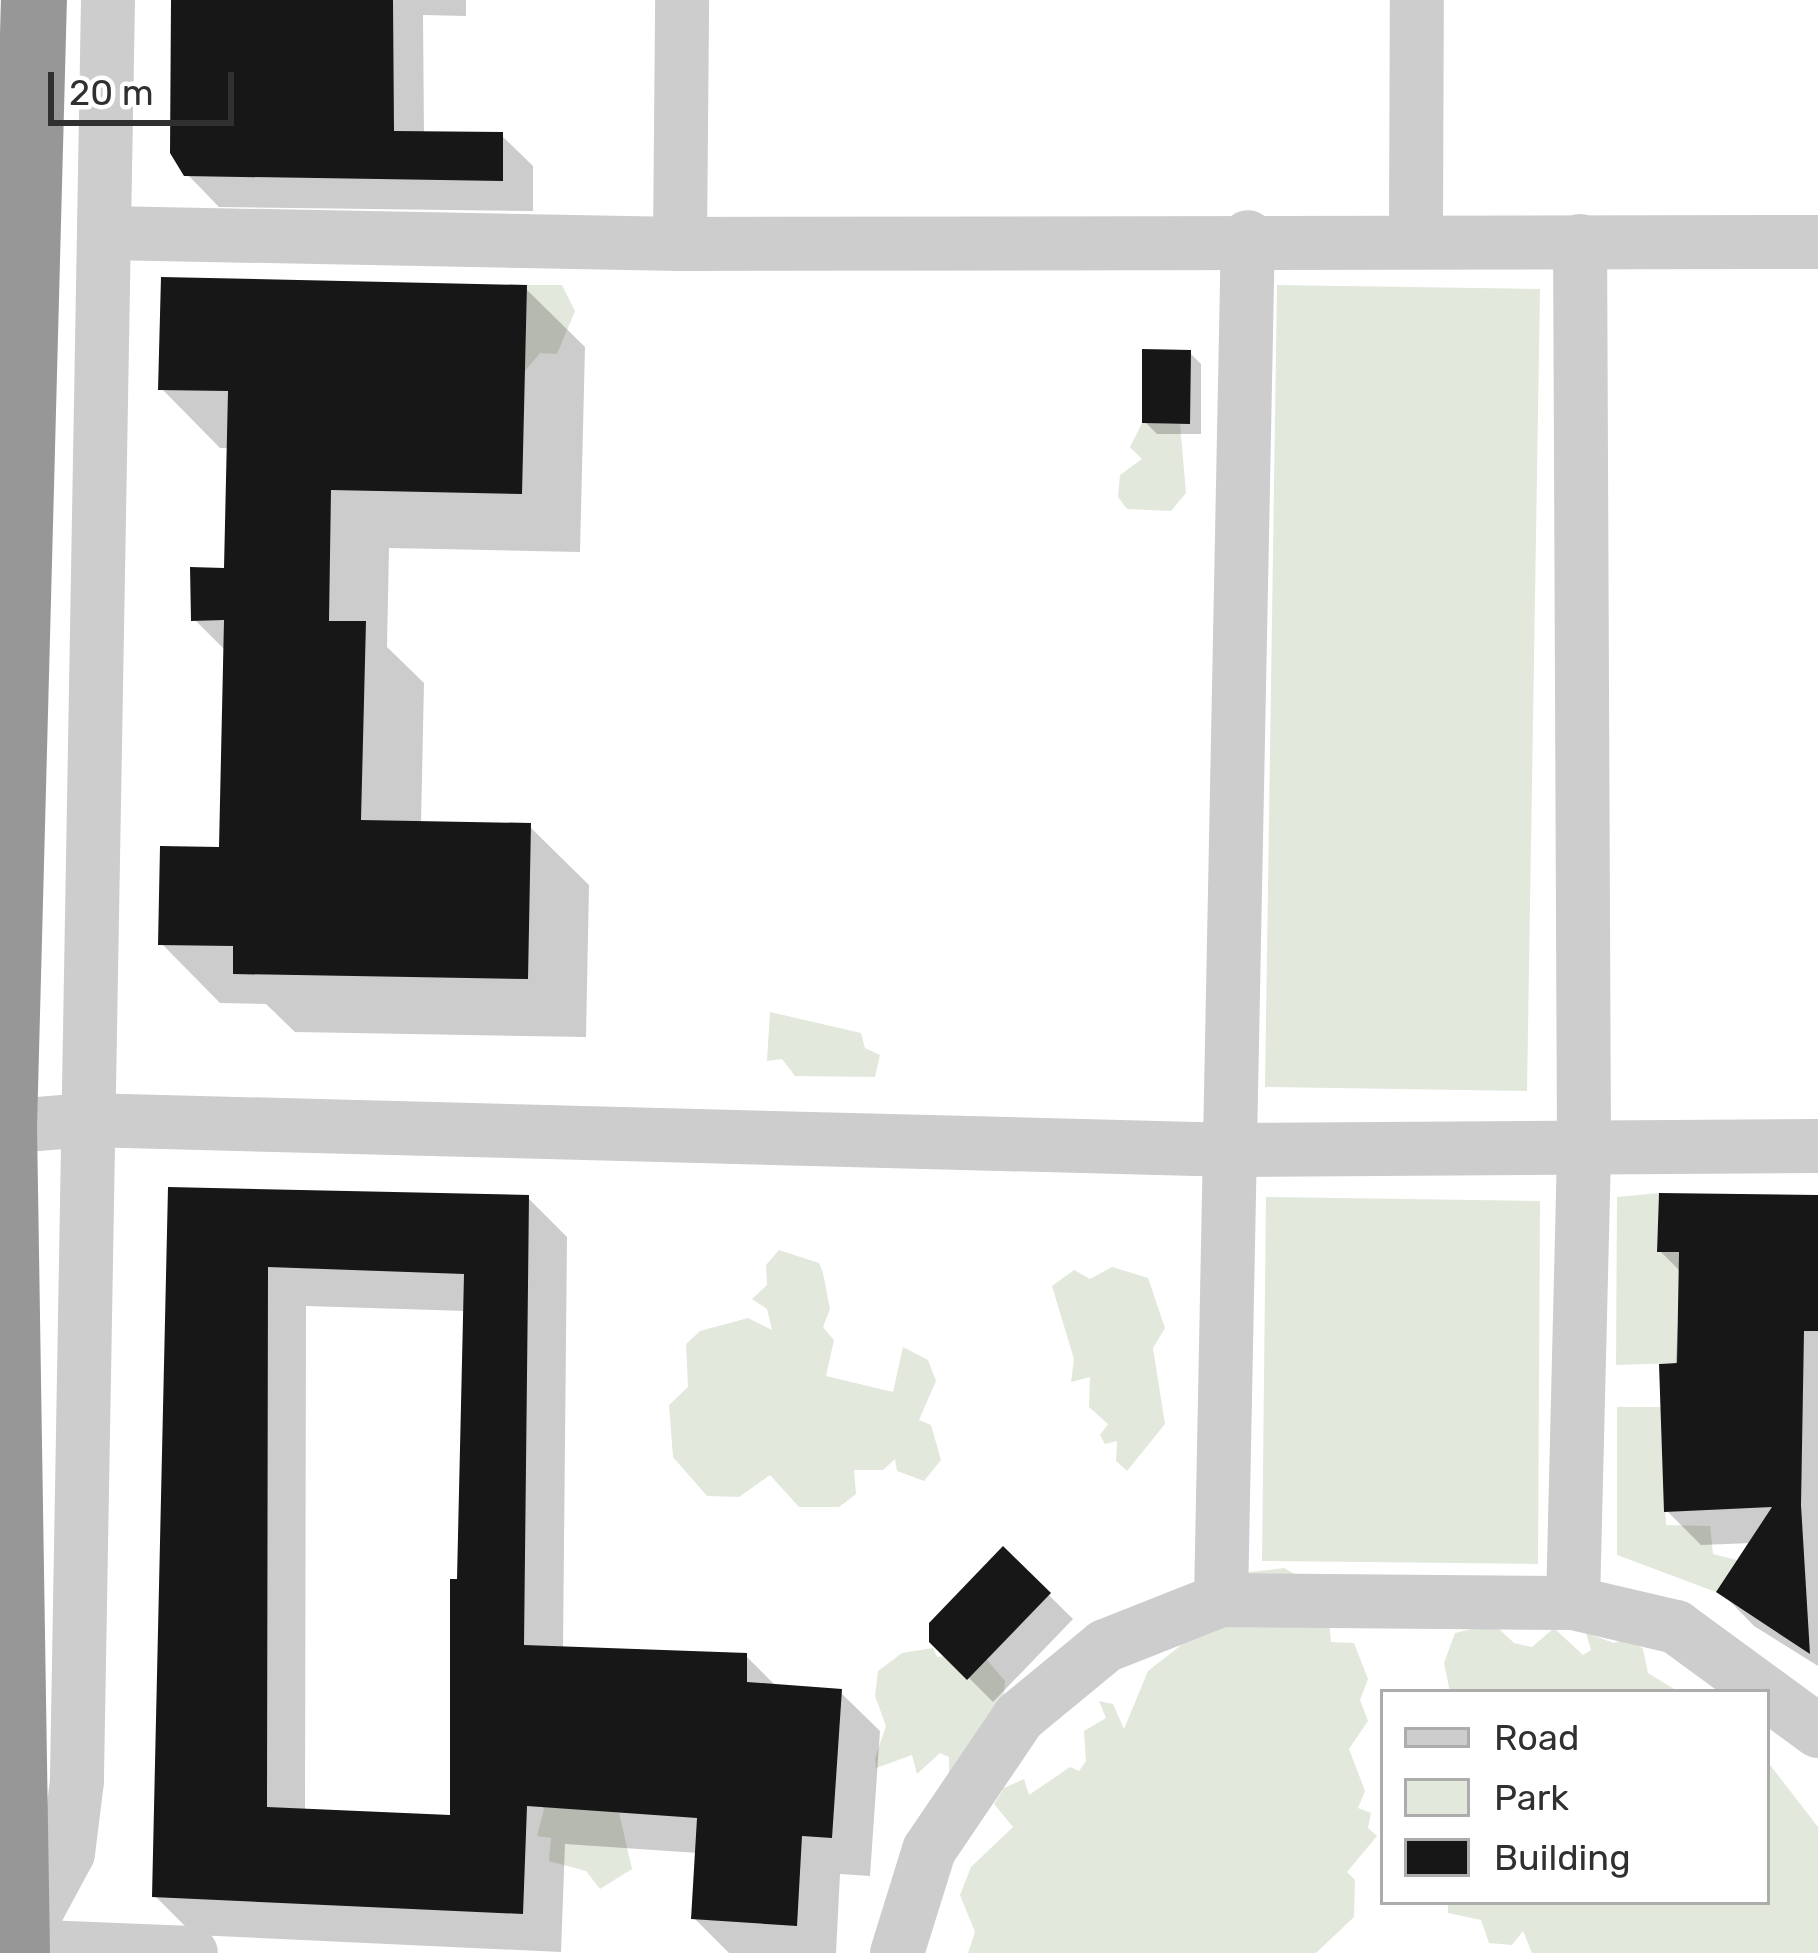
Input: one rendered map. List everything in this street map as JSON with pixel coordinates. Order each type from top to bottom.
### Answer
[{"type":"highway","points":[[17,1949],[2,1127],[34,0]]},
{"type":"street","points":[[108,0],[77,1780],[68,1853],[17,1949],[191,1953]]},
{"type":"street","points":[[680,244],[682,0]]},
{"type":"street","points":[[1416,236],[1417,0]]},
{"type":"street","points":[[106,233],[680,244],[1416,236],[1818,242]]},
{"type":"street","points":[[1221,1600],[1234,1150],[1248,237]]},
{"type":"street","points":[[1573,1603],[1584,1147],[1580,241]]},
{"type":"street","points":[[2,1127],[87,1120],[1234,1150],[1818,1147]]},
{"type":"street","points":[[898,1953],[928,1850],[1019,1717],[1105,1646],[1221,1600],[1573,1603],[1676,1627],[1761,1689]]},
{"type":"street","points":[[1770,1696],[1818,1731]]},
{"type":"green space","points":[[527,285],[562,285],[575,311],[557,354],[540,353],[525,371]]},
{"type":"green space","points":[[1277,285],[1540,289],[1527,1091],[1265,1087]]},
{"type":"green space","points":[[1142,423],[1180,424],[1186,493],[1171,511],[1127,509],[1118,497],[1120,475],[1142,459],[1130,447]]},
{"type":"green space","points":[[770,1012],[861,1033],[865,1048],[880,1055],[875,1077],[795,1076],[782,1059],[767,1061]]},
{"type":"green space","points":[[1659,1193],[1657,1251],[1679,1252],[1677,1363],[1616,1365],[1617,1197]]},
{"type":"green space","points":[[1266,1197],[1540,1201],[1538,1564],[1262,1561]]},
{"type":"green space","points":[[779,1250],[819,1263],[823,1273],[830,1309],[823,1327],[834,1340],[826,1376],[893,1392],[903,1347],[928,1360],[936,1381],[919,1420],[931,1425],[941,1460],[924,1481],[897,1471],[895,1459],[883,1470],[854,1470],[856,1494],[839,1507],[799,1507],[770,1475],[739,1497],[707,1496],[673,1457],[669,1405],[688,1387],[686,1344],[700,1331],[748,1318],[772,1330],[767,1309],[752,1299],[767,1285],[766,1265]]},
{"type":"green space","points":[[1112,1267],[1148,1278],[1165,1328],[1153,1348],[1165,1424],[1127,1471],[1116,1461],[1117,1441],[1105,1444],[1100,1435],[1108,1424],[1089,1407],[1090,1377],[1071,1382],[1074,1359],[1052,1286],[1074,1270],[1090,1279]]},
{"type":"green space","points":[[1617,1407],[1661,1407],[1666,1525],[1710,1526],[1713,1554],[1737,1560],[1716,1592],[1617,1555]]},
{"type":"green space","points":[[1284,1568],[1327,1592],[1331,1642],[1354,1643],[1368,1679],[1360,1700],[1368,1721],[1349,1749],[1365,1791],[1358,1808],[1371,1813],[1368,1828],[1377,1836],[1347,1872],[1355,1880],[1354,1917],[1316,1953],[968,1953],[975,1932],[960,1895],[971,1867],[1013,1827],[994,1804],[1004,1788],[1024,1779],[1029,1795],[1070,1767],[1079,1771],[1086,1761],[1084,1731],[1106,1718],[1099,1701],[1113,1704],[1124,1729],[1148,1671],[1180,1646],[1241,1573]]},
{"type":"green space","points":[[1494,1624],[1514,1643],[1532,1647],[1554,1628],[1583,1655],[1591,1650],[1586,1633],[1614,1643],[1628,1638],[1643,1649],[1648,1673],[1674,1689],[1449,1689],[1444,1663],[1455,1633]]},
{"type":"green space","points":[[933,1648],[937,1657],[981,1653],[1005,1681],[1003,1708],[949,1781],[949,1757],[940,1753],[917,1774],[912,1755],[876,1768],[886,1726],[875,1696],[878,1671],[902,1653]]},
{"type":"green space","points":[[1770,1765],[1818,1827],[1818,1953],[1532,1953],[1523,1931],[1512,1945],[1489,1943],[1481,1920],[1448,1913],[1448,1905],[1770,1905]]},
{"type":"green space","points":[[535,1798],[619,1813],[632,1869],[600,1889],[586,1871],[549,1861],[551,1838],[537,1836],[544,1809]]},
{"type":"building","points":[[171,0],[393,0],[394,131],[503,132],[503,181],[184,176],[170,153]]},
{"type":"building","points":[[161,277],[527,285],[522,494],[331,490],[329,621],[366,621],[361,820],[531,823],[528,979],[233,974],[233,946],[158,945],[160,846],[219,847],[224,620],[191,621],[190,567],[224,568],[228,391],[158,390]]},
{"type":"building","points":[[1142,349],[1191,350],[1190,424],[1142,423]]},
{"type":"building","points":[[168,1187],[529,1195],[524,1645],[747,1653],[747,1682],[842,1689],[832,1838],[802,1836],[797,1926],[691,1919],[697,1818],[527,1806],[523,1914],[152,1897]],"holes":[[[268,1267],[464,1274],[457,1579],[450,1579],[450,1815],[267,1807]]]},
{"type":"building","points":[[1659,1193],[1818,1195],[1818,1331],[1804,1331],[1801,1505],[1810,1654],[1716,1592],[1772,1507],[1664,1512],[1659,1364],[1677,1363],[1679,1252],[1657,1252]]},
{"type":"building","points":[[1003,1546],[1051,1593],[967,1680],[929,1642],[929,1623]]}]
